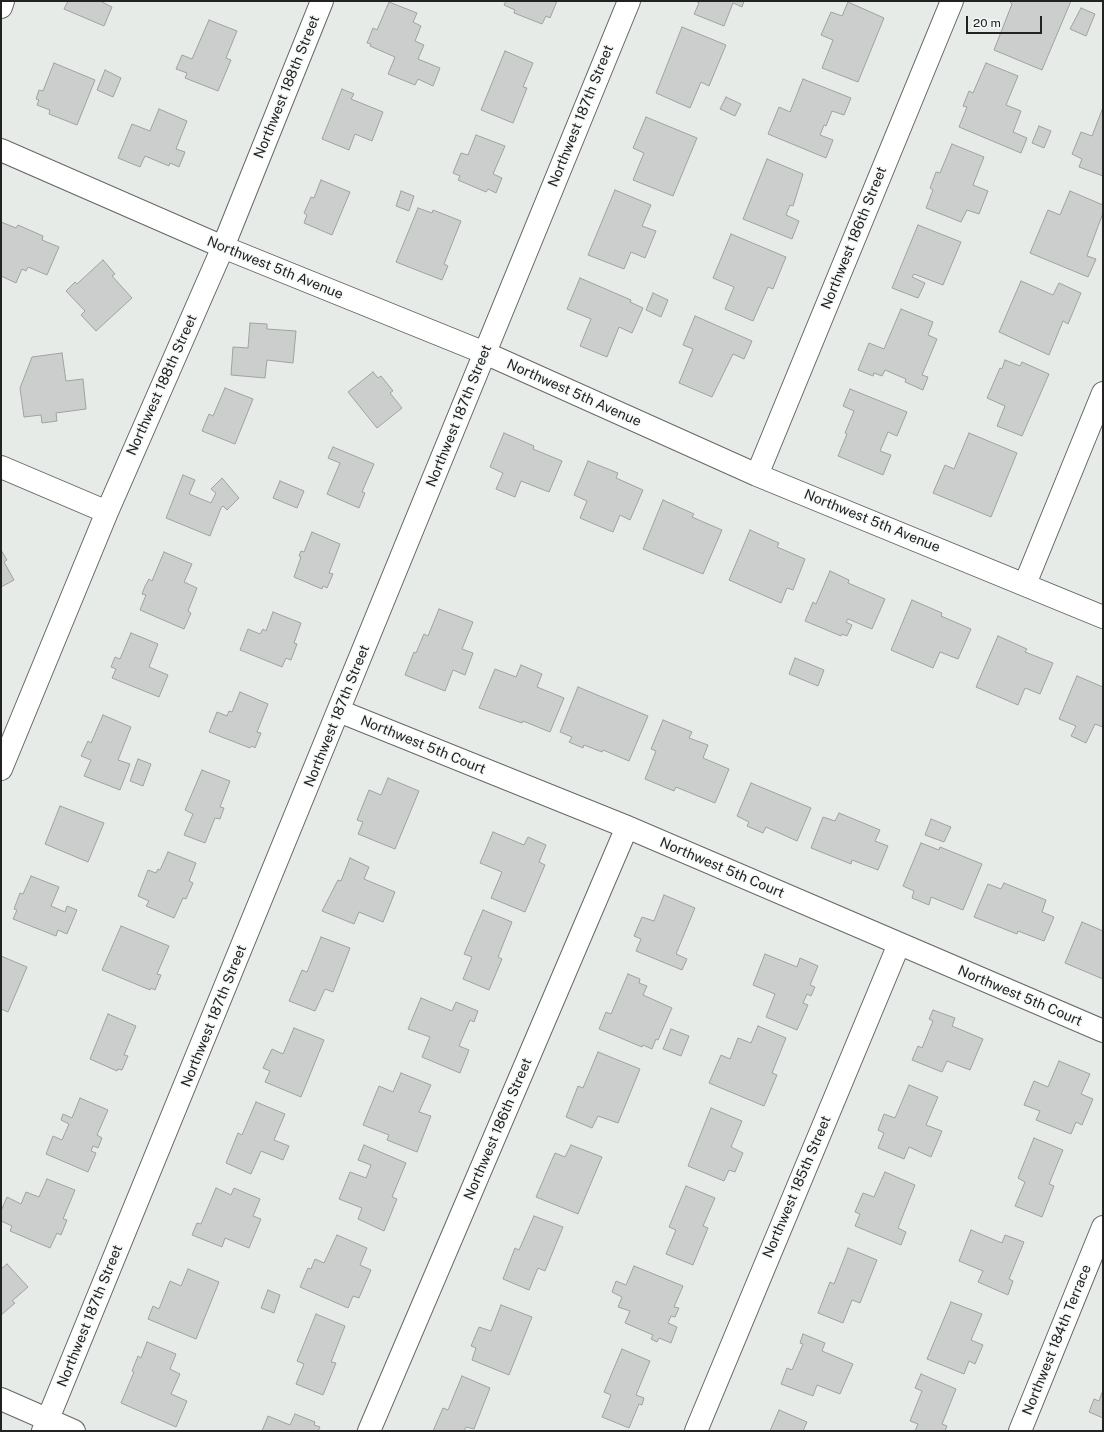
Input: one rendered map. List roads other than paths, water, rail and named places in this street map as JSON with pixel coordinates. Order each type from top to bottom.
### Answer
[{"type":"street","points":[[1,7],[3,1]]},
{"type":"street","name":"Northwest 188th Street","points":[[1,769],[107,512],[223,247],[322,1]]},
{"type":"street","name":"Northwest 187th Street","points":[[45,1426],[629,1]]},
{"type":"street","name":"Northwest 186th Street","points":[[757,475],[952,1]]},
{"type":"street","name":"Northwest 5th Avenue","points":[[1,150],[223,247],[485,352],[757,475],[1103,617]]},
{"type":"street","points":[[1025,584],[1103,393]]},
{"type":"street","points":[[1,467],[107,512]]},
{"type":"street","name":"Northwest 5th Court","points":[[339,711],[627,827],[1103,1031]]},
{"type":"street","name":"Northwest 186th Street","points":[[369,1431],[627,827]]},
{"type":"street","name":"Northwest 185th Street","points":[[696,1431],[899,944]]},
{"type":"street","name":"Northwest 184th Terrace","points":[[1020,1431],[1103,1227]]},
{"type":"street","points":[[1,1399],[45,1426],[74,1431]]}]
